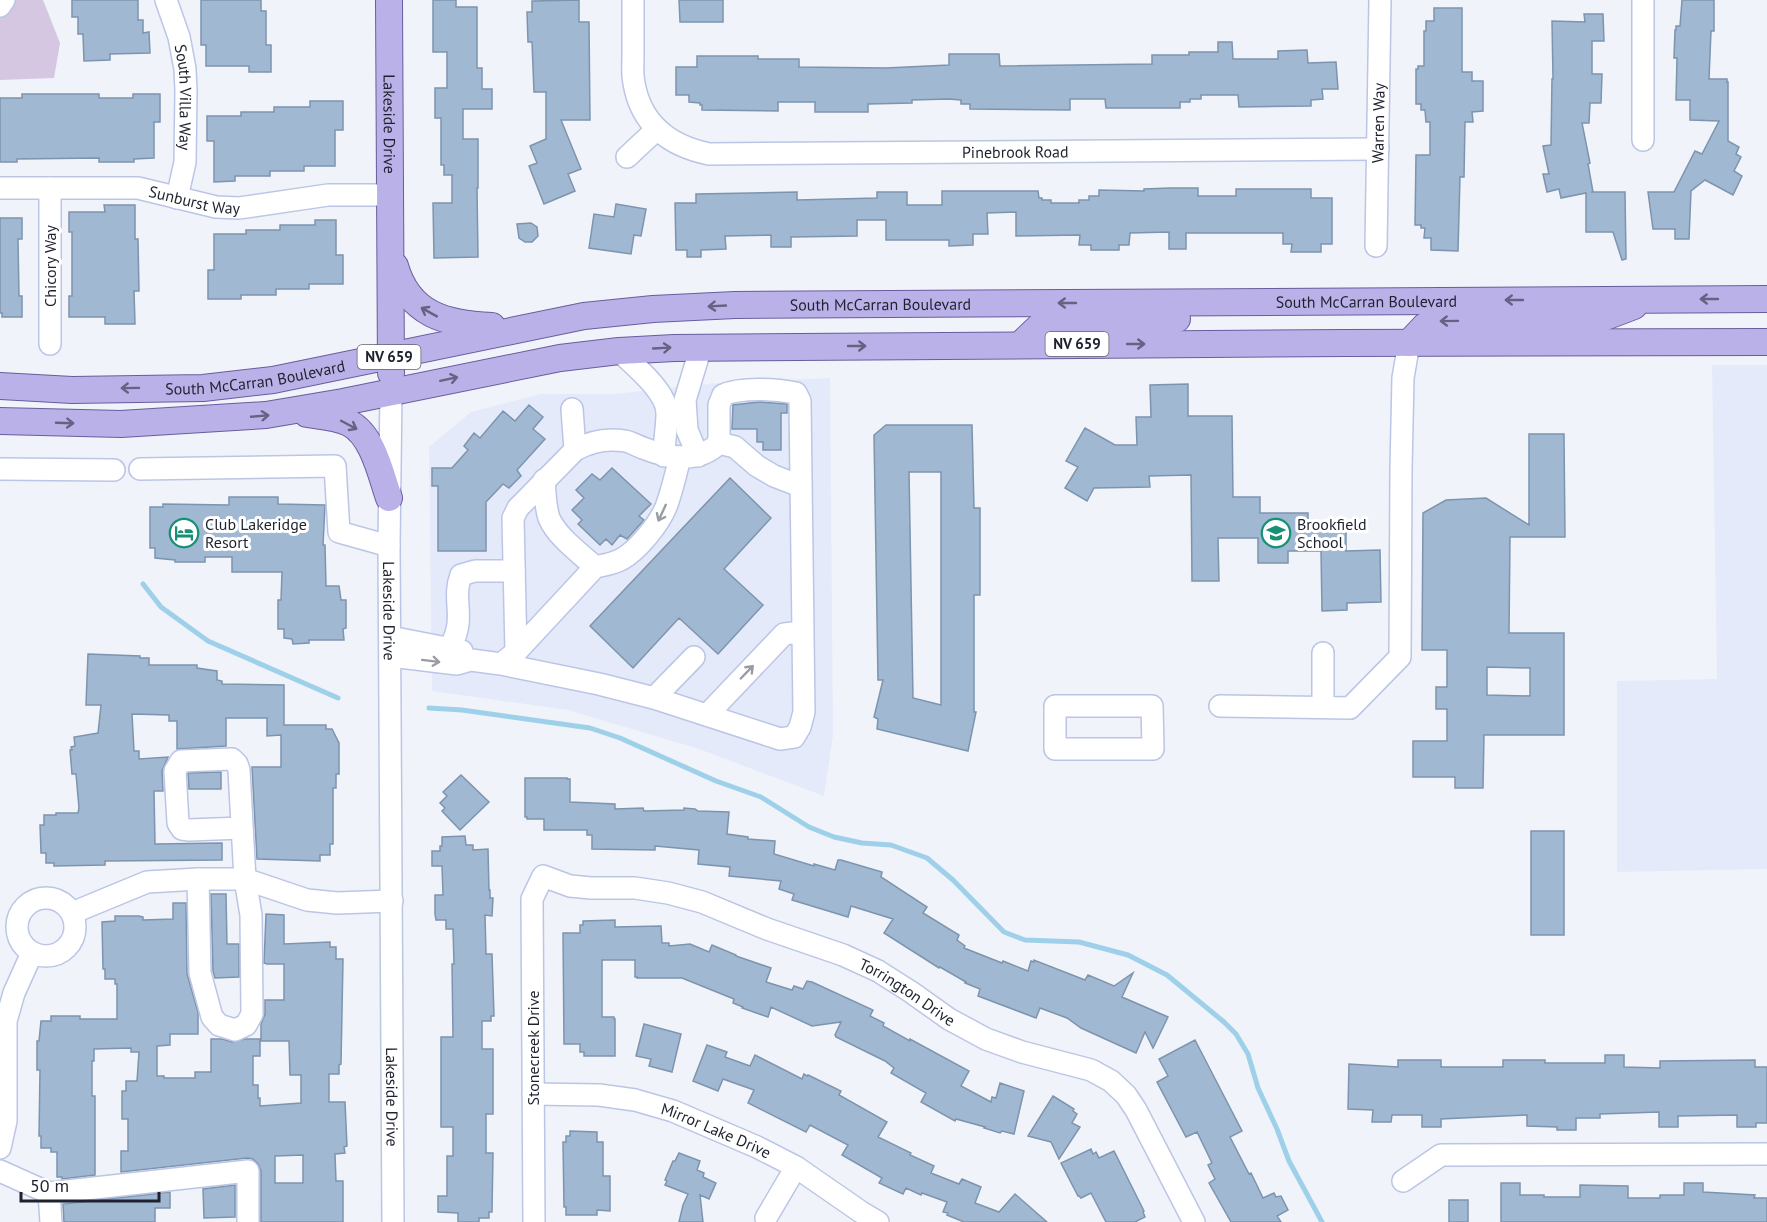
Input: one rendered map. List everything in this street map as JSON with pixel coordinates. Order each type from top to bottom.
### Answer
[{"type":"main road","name":"Lakeside Drive","points":[[389,0],[391,391]]},
{"type":"main road","points":[[391,251],[398,279],[406,293],[417,305],[431,314],[448,321],[481,326],[527,327]]},
{"type":"main road","name":"South McCarran Boulevard","points":[[4,387],[72,390],[203,388],[273,380],[584,316],[653,309],[735,305],[1767,299]]},
{"type":"main road","points":[[1409,343],[1425,326],[1434,321],[1591,319],[1605,317],[1652,300]]},
{"type":"main road","points":[[1020,345],[1043,323],[1188,319],[1241,301]]},
{"type":"main road","name":"NV 659","points":[[2,422],[121,424],[266,415],[560,358],[619,351],[701,347],[1767,342]]},
{"type":"main road","points":[[292,411],[348,422],[364,435],[370,445],[389,498]]},
{"type":"street","points":[[0,6],[4,0]]},
{"type":"street","name":"South Villa Way","points":[[166,0],[179,37],[185,69],[185,162],[177,198]]},
{"type":"street","points":[[627,157],[657,129],[639,102],[633,82],[633,0]]},
{"type":"street","name":"Warren Way","points":[[1376,246],[1380,0]]},
{"type":"street","points":[[1643,0],[1643,140]]},
{"type":"street","name":"Pinebrook Road","points":[[657,129],[673,142],[690,150],[710,154],[1378,149]]},
{"type":"street","name":"Sunburst Way","points":[[0,188],[138,188],[216,207],[239,208],[328,195],[391,195]]},
{"type":"street","name":"Chicory Way","points":[[50,188],[50,344]]},
{"type":"street","points":[[1220,706],[1350,708],[1400,657],[1403,378],[1409,343]]},
{"type":"street","points":[[508,658],[595,567],[609,565],[623,559],[635,549],[658,522],[666,506],[681,456],[687,430],[685,400],[701,347]]},
{"type":"street","points":[[619,351],[655,385],[667,410],[664,438],[681,456]]},
{"type":"street","name":"Lakeside Drive","points":[[391,391],[389,546],[393,1222]]},
{"type":"street","points":[[390,646],[457,664],[471,660],[508,658],[654,698],[780,739],[794,737],[800,727],[804,712],[800,401],[796,393],[733,391],[723,395],[719,405],[719,443],[711,451],[681,456],[627,441],[607,440],[587,443],[574,450],[518,508],[513,518],[514,571],[508,658]]},
{"type":"street","points":[[572,409],[574,450]]},
{"type":"street","points":[[719,443],[735,447],[757,466],[774,476],[800,486]]},
{"type":"street","points":[[140,469],[335,466],[339,532],[389,546]]},
{"type":"street","points":[[0,469],[114,470]]},
{"type":"street","points":[[544,480],[546,506],[550,520],[562,537],[595,567]]},
{"type":"street","points":[[450,648],[457,634],[459,621],[457,587],[461,575],[475,571],[514,571]]},
{"type":"street","points":[[707,715],[784,634],[802,632]]},
{"type":"street","points":[[390,646],[450,648],[461,650],[471,660]]},
{"type":"street","points":[[1323,653],[1323,707]]},
{"type":"street","points":[[654,698],[694,657]]},
{"type":"street","points":[[1054,706],[1152,706],[1153,748],[1055,748],[1054,706]]},
{"type":"street","points":[[198,879],[200,973],[212,1017],[219,1025],[235,1030],[246,1025],[252,1014],[251,915],[245,879],[242,828]]},
{"type":"street","name":"Stonecreek Drive","points":[[534,1222],[532,898],[543,876]]},
{"type":"street","name":"Torrington Drive","points":[[543,876],[570,886],[635,888],[669,893],[702,902],[869,967],[911,992],[949,1019],[986,1039],[1022,1052],[1091,1070],[1111,1081],[1126,1095],[1194,1222]]},
{"type":"street","points":[[72,914],[147,882],[198,879],[245,879],[307,900],[337,903],[392,901]]},
{"type":"street","points":[[48,898],[66,906],[75,922],[75,932],[67,948],[50,956],[41,956],[32,952],[25,947],[17,929],[22,911],[38,899],[48,898]]},
{"type":"street","points":[[0,1148],[6,1120],[6,1021],[14,993],[32,952]]},
{"type":"street","name":"Mirror Lake Drive","points":[[533,1094],[599,1095],[635,1100],[673,1111],[758,1147],[796,1167],[878,1222]]},
{"type":"street","points":[[1403,1181],[1441,1155],[1767,1154]]},
{"type":"street","points":[[766,1218],[796,1167]]},
{"type":"street","points":[[0,1171],[49,1193],[248,1171],[248,1222]]},
{"type":"street","points":[[49,1193],[51,1222]]},
{"type":"shaded area","points":[[0,0],[43,0],[60,43],[54,78],[0,80]]},
{"type":"shaded area","points":[[1712,365],[1767,365],[1767,869],[1617,872],[1617,681],[1717,679]]},
{"type":"shaded area","points":[[830,378],[833,735],[824,796],[699,749],[568,710],[432,691],[429,447],[471,412],[541,394],[614,394],[717,383]]},
{"type":"building","points":[[72,0],[138,0],[138,20],[143,20],[143,33],[149,32],[150,53],[110,54],[110,60],[84,61],[83,34],[78,34],[78,17],[72,17]]},
{"type":"building","points":[[201,0],[261,0],[261,11],[266,11],[266,45],[271,45],[271,72],[249,72],[249,66],[206,66],[206,45],[201,45]]},
{"type":"building","points":[[433,0],[456,0],[456,7],[477,7],[477,68],[482,68],[482,89],[492,89],[492,109],[463,109],[463,139],[478,139],[478,257],[434,258],[433,203],[452,203],[452,175],[444,175],[444,165],[441,165],[441,118],[435,118],[435,88],[447,88],[447,52],[433,52]]},
{"type":"building","points":[[579,0],[579,22],[589,22],[590,120],[561,120],[581,169],[568,174],[575,191],[544,204],[529,166],[537,163],[530,146],[546,139],[546,92],[534,92],[532,42],[528,42],[527,12],[532,12],[532,1]]},
{"type":"building","points":[[679,0],[723,0],[723,22],[680,22]]},
{"type":"building","points":[[1682,0],[1714,0],[1714,31],[1711,31],[1709,79],[1727,79],[1728,141],[1739,147],[1736,154],[1741,157],[1734,171],[1742,176],[1733,195],[1705,180],[1691,191],[1689,239],[1675,239],[1675,229],[1653,229],[1648,192],[1674,192],[1695,151],[1702,154],[1719,121],[1690,120],[1690,100],[1676,100],[1675,30],[1676,26],[1680,26]]},
{"type":"building","points":[[1434,8],[1462,8],[1462,72],[1472,72],[1472,81],[1483,81],[1483,111],[1472,112],[1473,122],[1465,122],[1464,177],[1460,177],[1458,251],[1431,250],[1431,238],[1424,238],[1425,228],[1415,225],[1416,155],[1430,155],[1430,122],[1426,122],[1425,110],[1421,110],[1421,104],[1416,104],[1416,69],[1418,66],[1424,66],[1424,31],[1426,31],[1426,21],[1434,21]]},
{"type":"building","points":[[1584,14],[1603,14],[1604,41],[1592,41],[1592,74],[1602,74],[1601,103],[1590,103],[1589,123],[1582,123],[1590,163],[1588,164],[1593,192],[1625,192],[1626,259],[1622,260],[1613,232],[1586,232],[1586,193],[1561,198],[1559,189],[1547,192],[1543,174],[1549,174],[1543,146],[1551,145],[1552,21],[1585,22]]},
{"type":"building","points":[[1218,42],[1232,42],[1233,59],[1278,59],[1278,51],[1307,50],[1308,63],[1336,62],[1338,89],[1322,89],[1323,99],[1311,100],[1311,106],[1239,107],[1238,95],[1201,95],[1201,99],[1180,102],[1180,108],[1106,108],[1105,99],[1070,99],[1070,110],[970,109],[970,104],[961,104],[961,100],[949,99],[868,104],[868,112],[815,112],[815,102],[778,102],[778,111],[702,110],[700,103],[689,102],[689,95],[676,95],[676,67],[697,67],[697,56],[799,59],[799,67],[886,68],[949,65],[949,54],[999,54],[1000,66],[1152,64],[1152,55],[1218,52]]},
{"type":"building","points":[[22,94],[99,94],[99,98],[133,98],[133,94],[160,94],[160,122],[154,122],[154,158],[134,159],[134,162],[99,162],[99,158],[17,159],[17,162],[0,162],[0,98],[22,98]]},
{"type":"building","points":[[310,101],[343,101],[343,130],[335,130],[335,166],[304,166],[304,171],[270,171],[270,176],[235,176],[235,181],[214,182],[214,141],[207,141],[207,116],[241,116],[241,112],[274,112],[274,107],[310,107]]},
{"type":"building","points":[[1198,188],[1198,196],[1236,196],[1236,189],[1311,189],[1311,198],[1332,198],[1332,244],[1321,244],[1321,252],[1291,252],[1292,244],[1283,244],[1283,233],[1186,233],[1186,249],[1169,249],[1169,232],[1130,233],[1129,245],[1119,245],[1119,250],[1091,250],[1091,245],[1079,245],[1080,235],[1016,236],[1016,212],[987,213],[988,234],[973,234],[973,245],[949,246],[949,240],[886,240],[886,220],[857,220],[857,236],[791,237],[791,247],[771,247],[771,235],[725,236],[726,249],[701,250],[701,257],[687,257],[687,250],[676,250],[675,203],[696,203],[696,194],[797,192],[797,200],[877,198],[877,192],[907,192],[907,205],[942,205],[942,191],[1038,191],[1039,198],[1051,200],[1051,203],[1079,203],[1079,200],[1089,200],[1089,196],[1099,196],[1099,190],[1144,191],[1144,189]]},
{"type":"building","points":[[616,204],[646,209],[641,236],[634,235],[631,254],[589,248],[594,214],[614,217]]},
{"type":"building","points":[[104,205],[135,205],[139,291],[134,291],[135,324],[105,324],[105,317],[69,317],[69,296],[72,296],[72,232],[69,232],[69,212],[105,212]]},
{"type":"building","points":[[0,218],[22,218],[22,239],[18,239],[19,296],[22,296],[22,317],[2,317],[0,313]]},
{"type":"building","points":[[315,220],[336,220],[336,255],[343,255],[343,284],[309,284],[309,289],[276,289],[276,295],[241,295],[241,299],[208,299],[208,270],[214,270],[214,234],[246,234],[246,230],[280,230],[280,225],[315,225]]},
{"type":"building","points":[[531,223],[537,227],[538,236],[532,242],[525,242],[519,238],[517,224]]},
{"type":"building","points":[[1188,384],[1188,416],[1232,416],[1233,497],[1260,497],[1260,513],[1308,513],[1308,525],[1346,525],[1346,551],[1380,550],[1381,602],[1347,603],[1347,610],[1322,611],[1321,551],[1288,551],[1288,563],[1258,563],[1258,538],[1218,538],[1219,581],[1192,581],[1191,475],[1149,476],[1150,487],[1094,488],[1087,501],[1065,488],[1078,467],[1066,461],[1085,428],[1115,445],[1137,445],[1136,417],[1151,417],[1150,385]]},
{"type":"building","points":[[759,402],[787,404],[787,413],[781,413],[781,450],[763,450],[763,442],[757,442],[757,429],[732,429],[733,405]]},
{"type":"building","points":[[529,405],[543,417],[533,429],[545,439],[517,470],[521,476],[509,488],[503,484],[486,502],[486,551],[438,551],[438,486],[432,486],[432,468],[452,468],[468,450],[464,446],[474,433],[480,438],[503,411],[515,421]]},
{"type":"building","points":[[886,425],[972,425],[974,508],[980,508],[980,595],[974,595],[974,712],[976,712],[968,751],[877,729],[878,719],[874,717],[883,680],[878,680],[874,435]],"holes":[[[909,472],[941,472],[941,705],[913,698]]]},
{"type":"building","points":[[1529,434],[1564,434],[1565,537],[1510,537],[1509,633],[1564,633],[1564,735],[1484,735],[1483,788],[1455,788],[1455,777],[1413,777],[1413,741],[1447,741],[1447,709],[1436,709],[1436,687],[1447,687],[1447,650],[1422,650],[1423,513],[1446,500],[1486,498],[1529,525]],"holes":[[[1487,667],[1530,668],[1530,696],[1487,695]]]},
{"type":"building","points":[[612,468],[651,504],[639,516],[644,520],[627,539],[620,535],[612,545],[606,539],[600,545],[578,524],[582,520],[572,510],[584,498],[576,490],[592,474],[600,480]]},
{"type":"building","points":[[730,478],[771,518],[724,569],[763,605],[718,654],[679,618],[633,668],[590,626]]},
{"type":"building","points":[[229,497],[278,497],[278,504],[325,505],[323,545],[325,545],[326,586],[339,586],[341,600],[346,600],[344,640],[309,640],[309,643],[293,644],[292,639],[284,638],[284,629],[278,629],[278,600],[281,600],[282,572],[232,572],[232,557],[205,557],[205,562],[175,562],[175,560],[155,558],[155,548],[150,548],[150,507],[163,507],[163,504],[229,505]]},
{"type":"building","points":[[88,654],[140,656],[140,658],[149,658],[149,665],[197,665],[197,668],[217,671],[217,680],[222,681],[222,684],[284,685],[284,725],[326,725],[326,729],[332,729],[339,743],[339,774],[336,774],[336,788],[333,788],[333,844],[330,844],[330,855],[320,855],[320,861],[257,859],[252,767],[281,767],[281,735],[267,736],[267,718],[226,718],[226,746],[177,749],[177,721],[169,721],[169,715],[132,714],[134,751],[139,751],[139,759],[168,757],[162,771],[163,791],[154,791],[155,844],[222,843],[222,860],[105,861],[105,865],[54,866],[54,863],[46,863],[46,853],[41,853],[40,825],[44,825],[44,815],[78,813],[76,774],[72,774],[70,750],[75,746],[74,737],[98,733],[101,705],[86,705]]},
{"type":"building","points":[[221,772],[221,789],[189,789],[188,773]]},
{"type":"building","points":[[461,775],[489,802],[460,830],[442,811],[445,808],[440,803],[447,796],[443,792]]},
{"type":"building","points":[[525,778],[570,779],[570,802],[615,804],[615,809],[643,808],[644,811],[684,810],[684,808],[729,812],[727,834],[748,837],[748,839],[775,841],[774,854],[835,870],[838,860],[841,860],[882,872],[881,877],[927,907],[923,913],[959,935],[957,940],[965,946],[964,948],[1028,971],[1031,961],[1034,962],[1034,960],[1085,980],[1088,975],[1114,986],[1133,973],[1122,997],[1168,1017],[1153,1048],[1145,1032],[1136,1053],[1081,1028],[1067,1018],[1040,1008],[1036,1018],[978,996],[980,989],[939,968],[884,933],[893,919],[851,906],[848,917],[792,900],[794,894],[779,889],[781,881],[729,876],[730,867],[698,864],[699,850],[655,846],[655,850],[592,849],[592,835],[587,835],[587,830],[544,830],[544,819],[525,817]]},
{"type":"building","points":[[1531,831],[1564,831],[1564,935],[1531,935]]},
{"type":"building","points":[[465,836],[466,845],[473,845],[473,850],[488,849],[489,890],[490,898],[493,898],[492,916],[485,915],[486,954],[492,954],[494,1016],[491,1016],[491,1021],[482,1021],[482,1049],[493,1049],[493,1114],[486,1114],[486,1153],[493,1153],[492,1212],[489,1212],[489,1218],[479,1218],[479,1222],[458,1222],[458,1213],[438,1212],[438,1196],[447,1196],[447,1156],[453,1156],[453,1127],[441,1127],[441,1037],[453,1037],[452,964],[454,964],[453,929],[446,929],[446,920],[436,920],[435,895],[443,895],[442,866],[432,866],[432,851],[440,851],[442,837]]},
{"type":"building","points":[[211,894],[226,894],[227,944],[239,944],[239,977],[215,978]]},
{"type":"building","points":[[173,903],[186,903],[187,974],[198,1012],[198,1034],[170,1034],[170,1045],[157,1046],[157,1076],[195,1078],[195,1072],[211,1072],[211,1039],[232,1042],[260,1039],[260,1056],[253,1056],[253,1085],[258,1085],[260,1106],[301,1103],[301,1075],[290,1075],[289,1041],[261,1041],[265,1000],[284,1000],[284,964],[264,963],[266,914],[284,915],[284,944],[330,942],[330,947],[336,947],[336,959],[343,959],[341,1064],[339,1074],[329,1074],[329,1102],[345,1102],[347,1146],[344,1147],[345,1153],[335,1154],[336,1181],[343,1181],[343,1222],[261,1222],[261,1171],[253,1159],[121,1172],[121,1151],[128,1151],[128,1119],[122,1119],[122,1091],[126,1091],[126,1081],[137,1081],[139,1052],[131,1052],[131,1048],[94,1049],[92,1096],[95,1096],[95,1175],[62,1179],[62,1177],[57,1177],[57,1152],[51,1152],[51,1148],[41,1148],[41,1136],[39,1136],[40,1070],[37,1070],[37,1041],[39,1041],[41,1021],[51,1021],[51,1016],[117,1019],[117,984],[115,984],[115,979],[105,979],[105,969],[103,969],[102,922],[115,921],[115,916],[139,916],[143,917],[143,920],[173,919]],"holes":[[[303,1155],[303,1183],[275,1183],[275,1156]]]},
{"type":"building","points":[[615,920],[615,927],[661,926],[662,943],[669,943],[669,946],[690,944],[709,952],[712,945],[771,968],[766,982],[792,990],[794,986],[803,989],[807,981],[812,982],[873,1010],[870,1016],[884,1023],[883,1026],[969,1071],[961,1086],[991,1102],[992,1097],[996,1098],[1000,1083],[1024,1091],[1014,1134],[1002,1131],[1000,1133],[956,1119],[955,1121],[921,1102],[926,1093],[891,1073],[894,1068],[885,1061],[836,1037],[841,1022],[812,1026],[771,1007],[768,1017],[742,1008],[733,1003],[734,999],[682,978],[637,978],[635,977],[635,960],[602,960],[602,1017],[614,1017],[615,1019],[615,1056],[584,1056],[584,1052],[580,1052],[580,1044],[564,1044],[563,933],[580,933],[580,925],[583,925],[583,921]]},
{"type":"building","points":[[644,1024],[681,1034],[672,1072],[649,1066],[651,1059],[636,1056]]},
{"type":"building","points":[[1195,1040],[1242,1131],[1230,1137],[1249,1174],[1251,1173],[1263,1198],[1274,1193],[1276,1197],[1281,1196],[1288,1210],[1277,1216],[1281,1222],[1231,1222],[1209,1183],[1215,1179],[1208,1165],[1212,1163],[1197,1132],[1186,1137],[1157,1082],[1168,1076],[1159,1059]]},
{"type":"building","points":[[707,1045],[727,1052],[725,1057],[750,1066],[755,1055],[802,1079],[804,1074],[808,1075],[841,1091],[839,1095],[887,1122],[878,1137],[934,1166],[931,1173],[959,1184],[962,1179],[981,1187],[975,1203],[999,1212],[1015,1194],[1047,1222],[964,1222],[943,1212],[947,1202],[906,1188],[903,1194],[879,1183],[882,1178],[842,1155],[848,1145],[810,1125],[806,1132],[748,1103],[754,1090],[723,1079],[718,1091],[693,1081]]},
{"type":"building","points":[[1605,1055],[1624,1055],[1624,1067],[1660,1068],[1660,1061],[1755,1060],[1755,1067],[1767,1067],[1767,1123],[1756,1123],[1756,1127],[1737,1127],[1737,1115],[1678,1116],[1678,1127],[1659,1127],[1659,1112],[1600,1114],[1600,1118],[1576,1118],[1576,1130],[1527,1126],[1527,1115],[1441,1119],[1441,1127],[1422,1127],[1422,1115],[1392,1115],[1391,1122],[1372,1122],[1373,1110],[1348,1109],[1349,1064],[1398,1067],[1398,1060],[1441,1060],[1441,1067],[1503,1067],[1503,1060],[1605,1063]]},
{"type":"building","points":[[1053,1096],[1074,1109],[1073,1111],[1077,1114],[1072,1123],[1080,1127],[1059,1159],[1051,1142],[1028,1136]]},
{"type":"building","points":[[570,1131],[597,1132],[597,1142],[603,1142],[603,1176],[610,1176],[610,1211],[597,1210],[597,1215],[566,1215],[563,1142],[566,1142],[566,1136],[570,1136]]},
{"type":"building","points":[[1091,1149],[1093,1154],[1096,1152],[1099,1158],[1114,1151],[1145,1217],[1135,1222],[1106,1222],[1091,1193],[1081,1198],[1078,1196],[1061,1163]]},
{"type":"building","points":[[679,1153],[700,1161],[697,1170],[704,1173],[703,1177],[716,1183],[709,1199],[700,1195],[703,1222],[679,1222],[688,1194],[665,1185],[673,1161]]},
{"type":"building","points":[[1501,1183],[1520,1183],[1520,1195],[1580,1197],[1580,1185],[1628,1186],[1628,1198],[1660,1198],[1660,1195],[1684,1195],[1684,1183],[1703,1183],[1703,1192],[1755,1195],[1754,1198],[1767,1198],[1767,1222],[1501,1222]]},
{"type":"building","points":[[235,1185],[235,1217],[204,1218],[203,1189]]},
{"type":"building","points":[[170,1192],[170,1208],[155,1208],[155,1222],[64,1222],[63,1204]]},
{"type":"building","points":[[1449,1200],[1468,1200],[1468,1222],[1449,1222]]},
{"type":"waterway","points":[[143,584],[161,607],[208,641],[338,698]]},
{"type":"waterway","points":[[429,708],[462,710],[590,728],[620,738],[716,781],[761,797],[809,827],[834,837],[862,843],[891,845],[927,858],[953,880],[1004,932],[1025,940],[1079,942],[1128,955],[1167,975],[1236,1034],[1248,1054],[1258,1088],[1289,1161],[1322,1222]]},
{"type":"place","name":"Club Lakeridge Resort","points":[[184,533]]},
{"type":"place","name":"Brookfield School","points":[[1276,533]]}]
